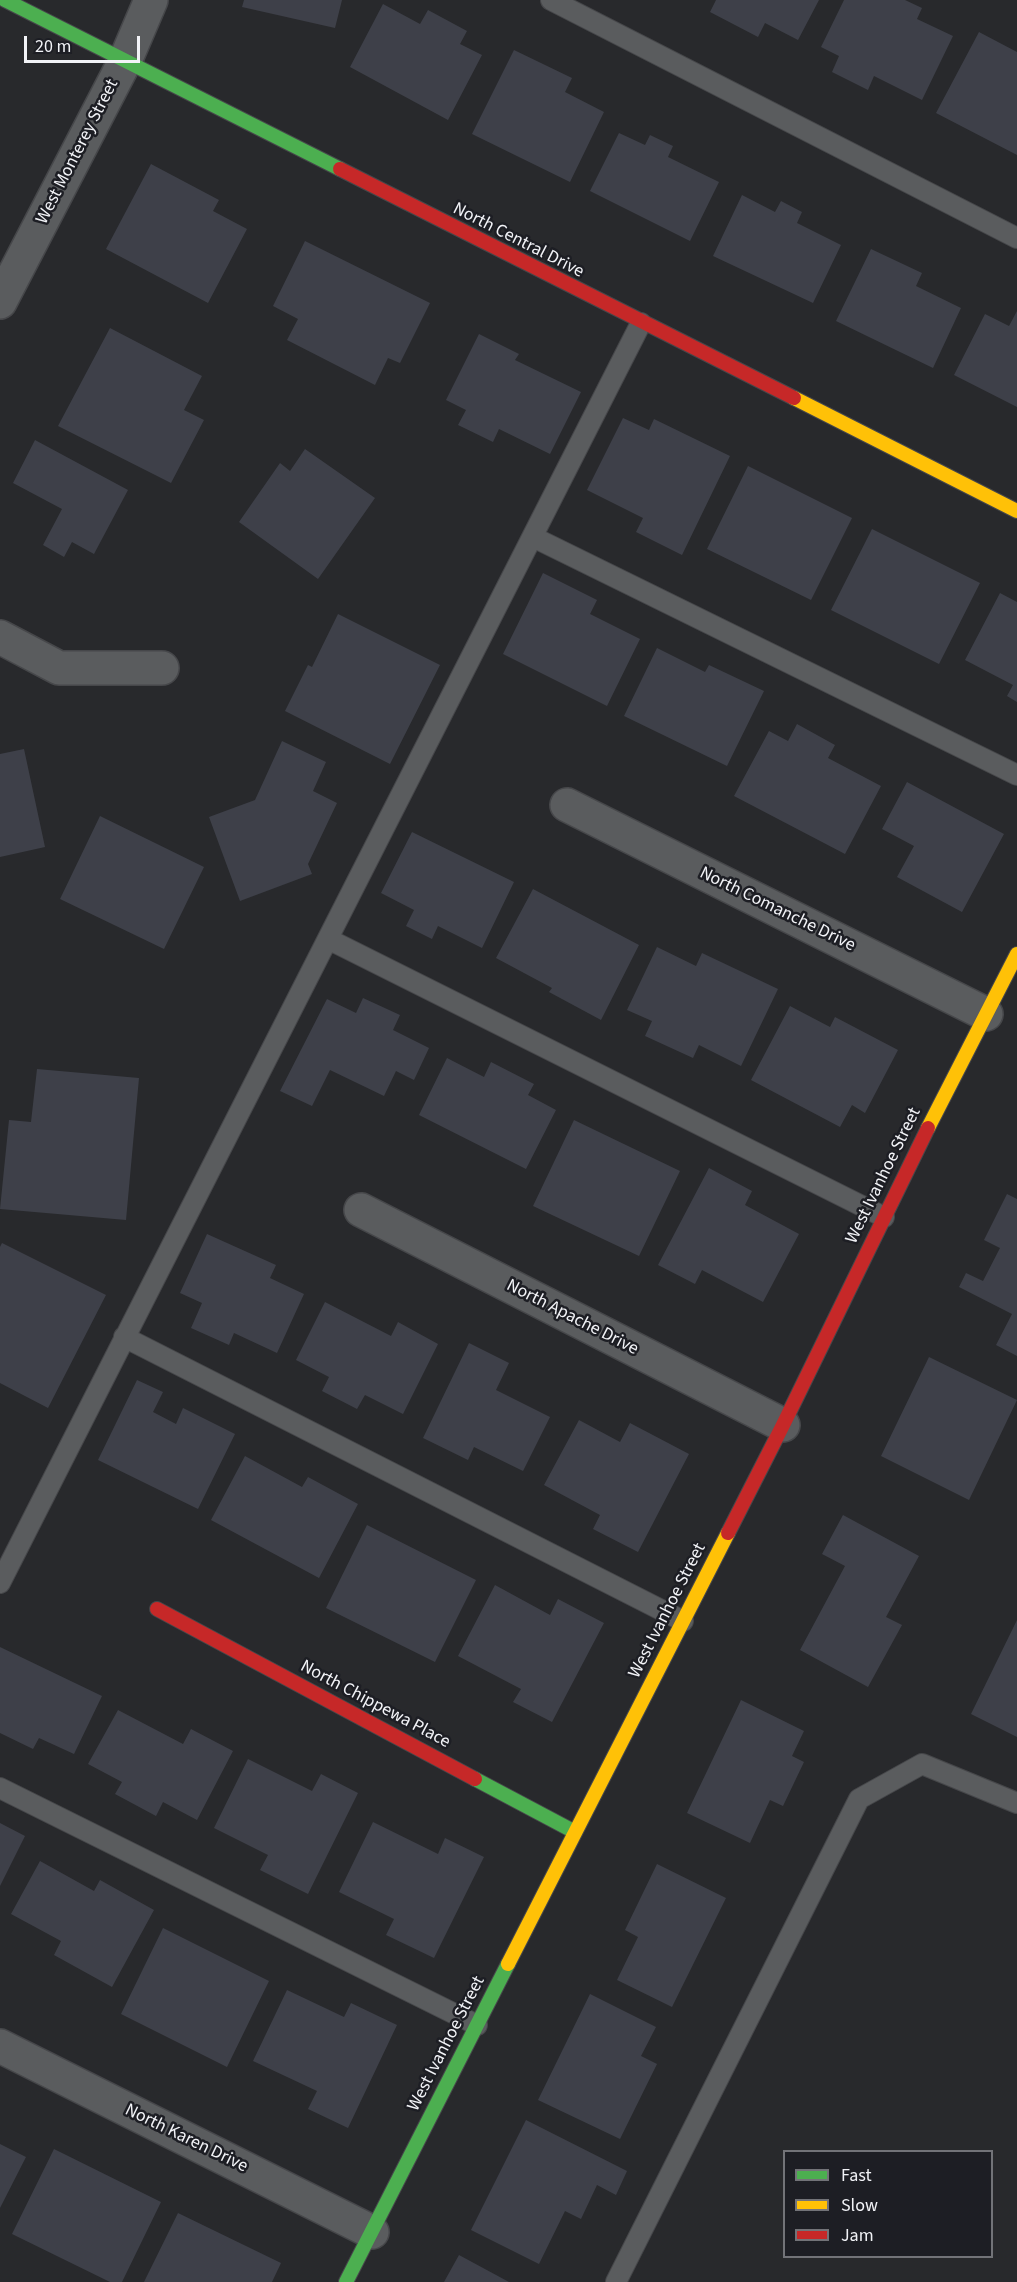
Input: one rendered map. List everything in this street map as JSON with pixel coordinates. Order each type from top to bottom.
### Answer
[{"type":"street","name":"North Central Drive","points":[[5,0],[1017,511]]},
{"type":"street","name":"West Monterey Street","points":[[0,302],[125,61],[151,0]]},
{"type":"street","points":[[0,637],[59,668],[162,668]]},
{"type":"street","name":"North Comanche Drive","points":[[567,805],[986,1014]]},
{"type":"street","name":"West Ivanhoe Street","points":[[346,2282],[783,1425],[884,1217],[1017,954]]},
{"type":"street","name":"North Apache Drive","points":[[361,1210],[783,1425]]},
{"type":"street","name":"North Chippewa Place","points":[[157,1609],[575,1832]]},
{"type":"street","name":"North Karen Drive","points":[[0,2046],[372,2232]]},
{"type":"lane","points":[[551,0],[1017,238]]},
{"type":"lane","points":[[0,1582],[641,323]]},
{"type":"lane","points":[[533,537],[1017,775]]},
{"type":"lane","points":[[328,939],[884,1217]]},
{"type":"lane","points":[[124,1337],[683,1621]]},
{"type":"lane","points":[[616,2282],[859,1799],[922,1764],[1017,1803]]},
{"type":"lane","points":[[0,1788],[477,2025]]},
{"type":"building","points":[[244,0],[342,0],[335,28],[242,7]]},
{"type":"building","points":[[716,0],[819,0],[798,40],[765,23],[758,37],[710,12]]},
{"type":"building","points":[[844,0],[905,0],[922,8],[917,19],[953,36],[922,100],[874,76],[868,90],[832,72],[839,56],[821,47]]},
{"type":"building","points":[[383,4],[420,24],[428,10],[467,31],[460,44],[482,55],[448,120],[350,67]]},
{"type":"building","points":[[979,32],[1017,52],[1017,155],[936,113]]},
{"type":"building","points":[[514,50],[572,78],[565,92],[604,112],[570,182],[472,134]]},
{"type":"building","points":[[619,133],[645,145],[650,135],[673,146],[668,157],[719,182],[690,241],[590,191]]},
{"type":"building","points":[[151,164],[219,200],[213,211],[247,229],[208,303],[106,249]]},
{"type":"building","points":[[742,195],[775,212],[781,201],[802,212],[797,223],[841,245],[813,303],[713,256]]},
{"type":"building","points":[[305,241],[430,303],[400,363],[388,358],[375,385],[287,340],[298,319],[273,306]]},
{"type":"building","points":[[871,249],[922,273],[916,286],[961,308],[933,368],[836,321]]},
{"type":"building","points":[[1017,311],[1017,407],[954,375],[985,314],[1009,326]]},
{"type":"building","points":[[110,328],[202,376],[184,410],[204,420],[171,483],[58,426]]},
{"type":"building","points":[[479,334],[519,354],[515,360],[581,392],[550,454],[499,429],[493,442],[458,425],[466,410],[446,400]]},
{"type":"building","points":[[623,418],[649,430],[654,419],[730,456],[682,555],[636,532],[643,518],[587,490]]},
{"type":"building","points":[[35,440],[128,490],[94,554],[72,542],[64,557],[43,545],[62,509],[13,483]]},
{"type":"building","points":[[305,449],[375,498],[318,579],[239,522],[280,463],[290,471]]},
{"type":"building","points":[[748,466],[852,518],[811,600],[707,549]]},
{"type":"building","points":[[872,529],[980,583],[939,664],[831,610]]},
{"type":"building","points":[[543,573],[597,600],[590,614],[640,639],[607,706],[503,654]]},
{"type":"building","points":[[1000,593],[1017,602],[1017,702],[1007,696],[1013,685],[965,660]]},
{"type":"building","points":[[338,614],[440,665],[390,764],[285,711],[308,665],[312,667]]},
{"type":"building","points":[[657,648],[705,672],[709,665],[764,691],[727,766],[624,716]]},
{"type":"building","points":[[797,724],[835,745],[828,758],[881,786],[845,854],[734,796],[769,731],[788,741]]},
{"type":"building","points":[[282,741],[326,762],[313,791],[337,803],[308,864],[312,874],[240,901],[209,817],[255,800]]},
{"type":"building","points":[[24,749],[45,847],[0,857],[0,754]]},
{"type":"building","points":[[907,782],[1004,834],[962,912],[897,877],[914,846],[882,829]]},
{"type":"building","points":[[100,816],[204,867],[164,949],[60,899]]},
{"type":"building","points":[[412,832],[514,882],[482,948],[438,926],[432,939],[406,926],[414,910],[381,893]]},
{"type":"building","points":[[533,889],[639,945],[601,1020],[549,992],[552,988],[496,958]]},
{"type":"building","points":[[657,947],[696,966],[702,953],[778,989],[741,1066],[699,1045],[693,1058],[645,1036],[652,1021],[627,1010]]},
{"type":"building","points":[[363,998],[400,1015],[393,1030],[429,1048],[414,1080],[396,1071],[384,1096],[330,1070],[312,1106],[280,1091],[327,999],[356,1013]]},
{"type":"building","points":[[790,1006],[830,1027],[835,1017],[898,1050],[865,1113],[852,1105],[840,1127],[751,1080]]},
{"type":"building","points":[[447,1058],[484,1077],[491,1062],[534,1084],[528,1095],[556,1110],[526,1169],[419,1115]]},
{"type":"building","points":[[37,1069],[139,1078],[126,1220],[0,1209],[9,1120],[31,1122]]},
{"type":"building","points":[[574,1120],[680,1171],[639,1256],[533,1206]]},
{"type":"building","points":[[709,1168],[752,1191],[745,1205],[799,1234],[763,1302],[702,1270],[695,1284],[658,1265]]},
{"type":"building","points":[[1007,1194],[1017,1199],[1017,1356],[996,1345],[1012,1314],[959,1287],[966,1273],[983,1281],[1000,1248],[984,1240]]},
{"type":"building","points":[[207,1234],[276,1265],[270,1278],[304,1294],[277,1353],[234,1333],[229,1345],[191,1328],[202,1303],[180,1293]]},
{"type":"building","points":[[2,1243],[106,1295],[48,1408],[0,1383],[0,1247]]},
{"type":"building","points":[[325,1302],[391,1336],[398,1322],[438,1344],[403,1414],[365,1395],[357,1409],[322,1391],[329,1377],[296,1360]]},
{"type":"building","points":[[469,1343],[509,1363],[496,1390],[550,1417],[523,1471],[474,1447],[468,1460],[423,1438]]},
{"type":"building","points":[[929,1357],[1017,1400],[969,1500],[881,1456]]},
{"type":"building","points":[[137,1380],[163,1392],[153,1412],[176,1424],[183,1408],[235,1434],[198,1509],[98,1460]]},
{"type":"building","points":[[579,1420],[620,1442],[630,1423],[689,1454],[638,1552],[593,1529],[600,1515],[544,1485]]},
{"type":"building","points":[[245,1456],[302,1487],[308,1477],[358,1504],[319,1578],[211,1520]]},
{"type":"building","points":[[843,1515],[919,1556],[886,1617],[902,1625],[868,1687],[800,1650],[845,1566],[822,1554]]},
{"type":"building","points":[[367,1525],[476,1580],[435,1662],[326,1608]]},
{"type":"building","points":[[495,1585],[550,1615],[558,1599],[604,1623],[552,1722],[513,1702],[521,1689],[458,1656]]},
{"type":"building","points":[[1017,1620],[1017,1737],[971,1714]]},
{"type":"building","points":[[0,1647],[102,1696],[74,1754],[39,1738],[33,1749],[0,1733]]},
{"type":"building","points":[[741,1700],[804,1731],[792,1756],[804,1762],[783,1806],[770,1800],[750,1843],[687,1813]]},
{"type":"building","points":[[118,1710],[183,1744],[191,1729],[233,1751],[197,1820],[163,1802],[156,1816],[115,1794],[122,1782],[88,1764]]},
{"type":"building","points":[[248,1759],[312,1791],[321,1774],[358,1793],[308,1894],[260,1870],[268,1855],[214,1828]]},
{"type":"building","points":[[373,1822],[438,1854],[445,1838],[484,1857],[434,1958],[386,1935],[394,1919],[339,1892]]},
{"type":"building","points":[[0,1823],[25,1836],[0,1886]]},
{"type":"building","points":[[40,1861],[94,1891],[100,1880],[154,1910],[112,1987],[54,1955],[61,1941],[11,1914]]},
{"type":"building","points":[[657,1864],[726,1898],[672,2007],[617,1980],[638,1937],[625,1930]]},
{"type":"building","points":[[163,1928],[269,1981],[227,2067],[121,2014]]},
{"type":"building","points":[[287,1990],[344,2017],[351,2003],[397,2025],[348,2128],[308,2109],[317,2091],[253,2061]]},
{"type":"building","points":[[590,1994],[656,2027],[641,2056],[657,2064],[620,2139],[538,2100]]},
{"type":"building","points":[[526,2120],[627,2171],[616,2195],[597,2185],[581,2219],[565,2211],[539,2264],[471,2230]]},
{"type":"building","points":[[0,2144],[26,2157],[0,2208]]},
{"type":"building","points":[[54,2149],[161,2202],[122,2282],[110,2282],[12,2234]]},
{"type":"building","points":[[178,2213],[281,2263],[272,2282],[144,2282]]},
{"type":"building","points":[[459,2255],[509,2282],[444,2282]]},
{"type":"traffic: fast","points":[[5,0],[340,169]]},
{"type":"traffic: fast","points":[[475,1779],[575,1832]]},
{"type":"traffic: fast","points":[[346,2282],[508,1964]]},
{"type":"traffic: slow","points":[[794,398],[1017,511]]},
{"type":"traffic: slow","points":[[928,1128],[1017,954]]},
{"type":"traffic: slow","points":[[508,1964],[728,1533]]},
{"type":"traffic: jam","points":[[340,169],[794,398]]},
{"type":"traffic: jam","points":[[728,1533],[928,1128]]},
{"type":"traffic: jam","points":[[157,1609],[475,1779]]}]
